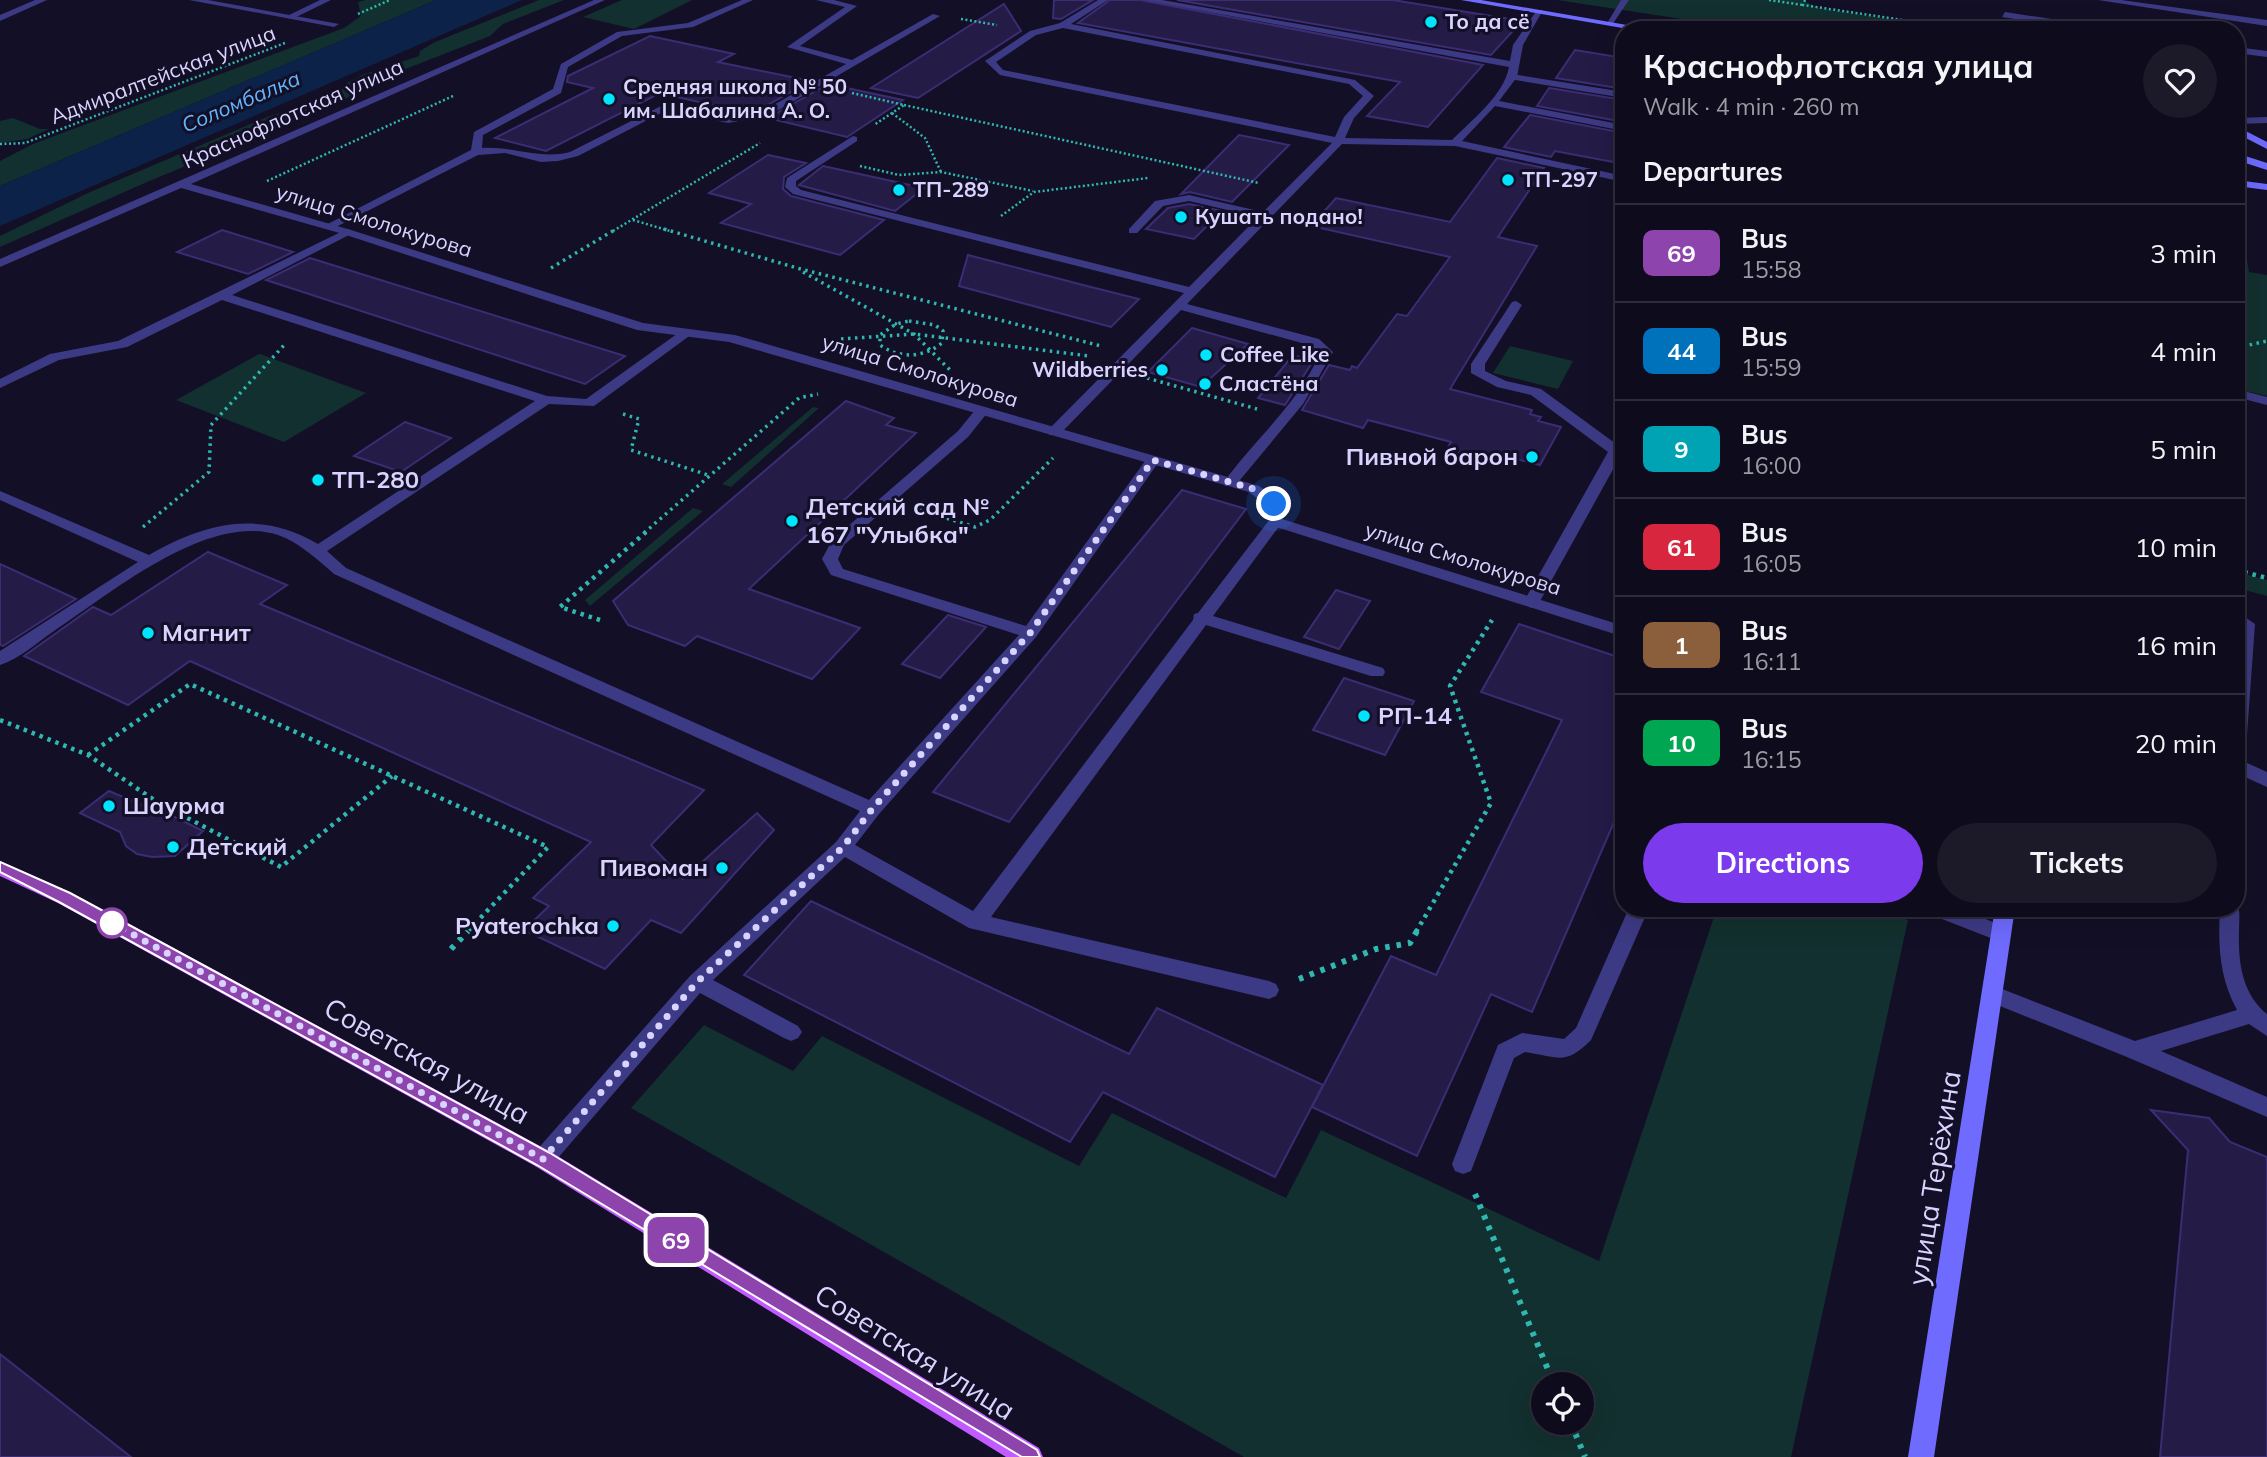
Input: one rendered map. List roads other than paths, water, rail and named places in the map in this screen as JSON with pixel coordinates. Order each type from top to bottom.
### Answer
[{"type":"main road","name":"Советская улица","points":[[0,868],[65,898],[543,1159],[1030,1457]]},
{"type":"street","points":[[0,18],[43,0]]},
{"type":"street","points":[[193,0],[334,24]]},
{"type":"street","points":[[289,17],[327,0]]},
{"type":"street","name":"Краснофлотская улица","points":[[0,263],[601,0]]},
{"type":"street","points":[[476,152],[478,134],[558,91],[564,66],[621,34],[690,25],[749,0]]},
{"type":"street","points":[[820,0],[853,6],[792,47],[854,63]]},
{"type":"street","points":[[1104,0],[1063,25],[1032,33],[990,61],[1000,72],[1339,141],[1455,143],[1615,176]]},
{"type":"street","points":[[1147,0],[1514,65]]},
{"type":"street","points":[[1190,8],[1201,0]]},
{"type":"street","points":[[1465,0],[1615,24]]},
{"type":"street","points":[[1609,23],[1625,0]]},
{"type":"street","points":[[2102,0],[2267,23]]},
{"type":"street","points":[[1455,143],[1493,103],[1512,77],[1518,45],[1540,12]]},
{"type":"street","points":[[2005,15],[2045,21]]},
{"type":"street","points":[[328,227],[476,152],[505,150],[541,159],[574,155],[661,109],[679,109],[728,120],[766,113],[936,16]]},
{"type":"street","points":[[1054,432],[1126,362],[1178,305],[1339,141],[1349,117],[1369,96],[1352,82],[1063,25]]},
{"type":"street","points":[[2245,51],[2267,54]]},
{"type":"street","points":[[1512,77],[1615,94]]},
{"type":"street","points":[[1493,103],[1615,126]]},
{"type":"street","points":[[2245,121],[2267,120]]},
{"type":"street","points":[[2245,134],[2267,146]]},
{"type":"street","points":[[853,139],[791,180],[790,187],[797,192],[1192,291]]},
{"type":"street","points":[[2245,159],[2267,167]]},
{"type":"street","name":"улица Смолокурова","points":[[180,184],[347,232],[641,327],[752,343],[998,417],[1254,489],[1274,504],[1275,522],[1615,629]]},
{"type":"street","points":[[2245,184],[2267,187]]},
{"type":"street","points":[[1133,231],[1159,204],[1189,198],[1266,216]]},
{"type":"street","points":[[0,384],[55,357],[122,344],[347,232]]},
{"type":"street","points":[[222,296],[546,400],[589,403],[686,334]]},
{"type":"street","points":[[1178,305],[1314,342],[1327,352],[1324,364],[1230,483]]},
{"type":"street","points":[[1516,305],[1478,364],[1478,373],[1502,384],[1536,392],[1615,447]]},
{"type":"street","points":[[2245,395],[2267,401]]},
{"type":"street","points":[[320,550],[546,400]]},
{"type":"street","points":[[981,412],[963,434],[837,543],[830,559],[837,572],[1030,633]]},
{"type":"street","points":[[1531,603],[1615,459]]},
{"type":"street","points":[[543,1159],[697,982],[843,847],[873,808],[1030,633],[1153,460]]},
{"type":"street","points":[[0,495],[149,561]]},
{"type":"street","points":[[976,922],[1200,618],[1275,522]]},
{"type":"street","points":[[0,659],[149,561],[210,530],[266,526],[320,550],[340,571],[873,808]]},
{"type":"street","points":[[1200,618],[1377,672]]},
{"type":"street","points":[[2245,623],[2245,649]]},
{"type":"street","points":[[2245,768],[2267,774]]},
{"type":"street","points":[[2245,769],[2267,780]]},
{"type":"street","points":[[843,847],[976,922],[1269,990]]},
{"type":"street","points":[[1463,1164],[1506,1052],[1522,1042],[1568,1049],[1584,1034],[1635,917]]},
{"type":"street","points":[[1958,917],[2001,934]]},
{"type":"street","name":"улица Терёхина","points":[[1921,1457],[2004,917]]},
{"type":"street","points":[[2135,1050],[2258,1021],[2227,962],[2230,917]]},
{"type":"street","points":[[697,982],[791,1032]]},
{"type":"street","points":[[1992,994],[2135,1050],[2267,1107]]},
{"type":"water","name":"Соломбалка","points":[[436,0],[522,0],[0,226],[0,186]]},
{"type":"place","name":"То да сё","points":[[1431,22]]},
{"type":"place","name":"Средняя школа № 50 им. Шабалина А. О.","points":[[609,99]]},
{"type":"place","name":"ТП-297","points":[[1508,180]]},
{"type":"place","name":"ТП-289","points":[[899,190]]},
{"type":"place","name":"Кушать подано!","points":[[1181,217]]},
{"type":"place","name":"Coffee Like","points":[[1206,355]]},
{"type":"place","name":"Wildberries","points":[[1162,370]]},
{"type":"place","name":"Сластёна","points":[[1205,384]]},
{"type":"place","name":"Пивной барон","points":[[1532,457]]},
{"type":"place","name":"ТП-280","points":[[318,480]]},
{"type":"place","name":"Детский сад № 167 \"Улыбка\"","points":[[792,521]]},
{"type":"place","name":"Магнит","points":[[148,633]]},
{"type":"place","name":"РП-14","points":[[1364,716]]},
{"type":"place","name":"Шаурма","points":[[109,806]]},
{"type":"place","name":"Детский","points":[[173,847]]},
{"type":"place","name":"Пивоман","points":[[722,868]]},
{"type":"place","name":"Pyaterochka","points":[[613,926]]}]
